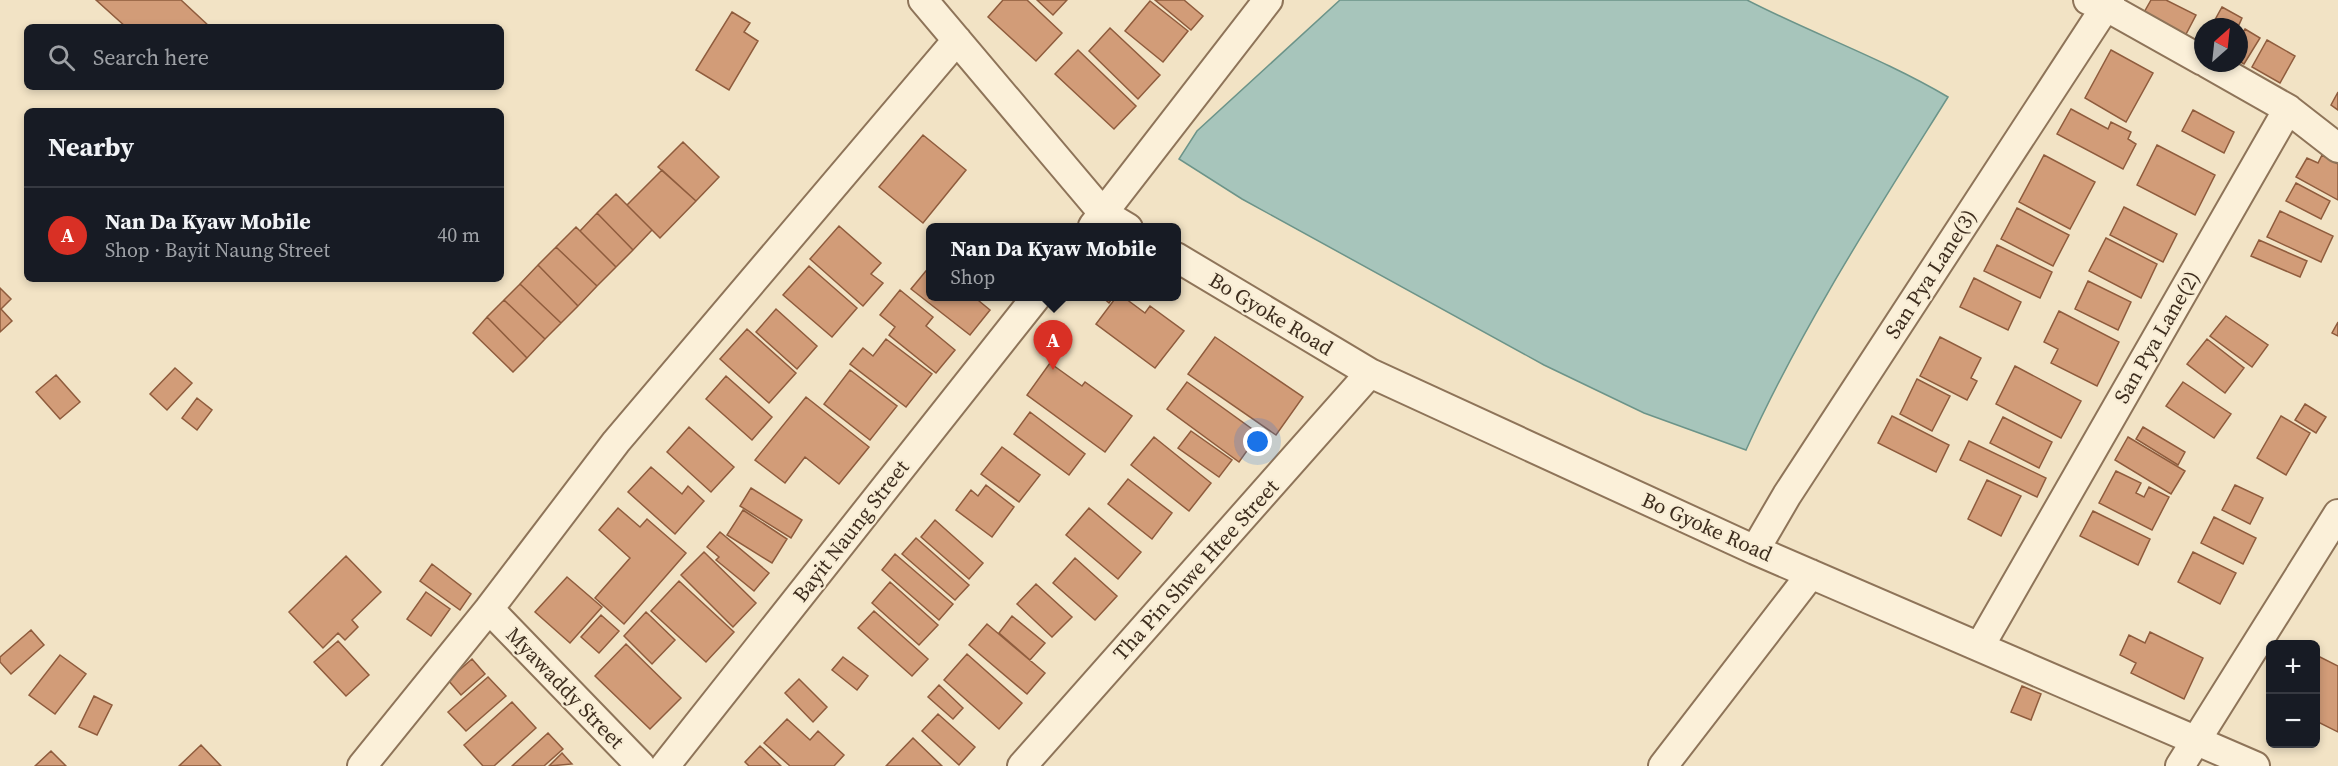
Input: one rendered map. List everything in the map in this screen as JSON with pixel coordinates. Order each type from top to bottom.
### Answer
[{"type":"street","points":[[931,3],[957,40],[1098,220],[1268,0]]},
{"type":"street","points":[[2101,2],[2194,56]]},
{"type":"street","name":"San Pya Lane(3)","points":[[1755,550],[1787,495],[2101,2]]},
{"type":"street","points":[[362,766],[489,609],[616,442],[957,40]]},
{"type":"street","points":[[2223,72],[2288,108],[2338,148]]},
{"type":"street","name":"San Pya Lane(2)","points":[[1980,646],[2288,108]]},
{"type":"street","name":"Bo Gyoke Road","points":[[1181,259],[1370,373],[1755,550],[2255,766]]},
{"type":"street","name":"Bayit Naung Street","points":[[665,766],[1034,301]]},
{"type":"street","name":"Tha Pin Shwe Htee Street","points":[[1022,766],[1370,373]]},
{"type":"street","points":[[2180,766],[2338,514]]},
{"type":"street","points":[[1663,766],[1811,573]]},
{"type":"street","name":"Myawaddy Street","points":[[489,609],[641,766]]},
{"type":"water","points":[[1340,0],[1747,0],[1924,83],[1948,97],[1816,314],[1746,450],[1644,413],[1544,365],[1242,199],[1179,159],[1197,131]]},
{"type":"building","points":[[96,0],[181,0],[207,24],[123,24]]},
{"type":"building","points":[[1003,0],[1027,0],[1062,33],[1036,61],[988,17]]},
{"type":"building","points":[[1037,0],[1067,0],[1053,15]]},
{"type":"building","points":[[1155,0],[1184,0],[1203,16],[1191,30]]},
{"type":"building","points":[[2151,0],[2166,0],[2196,15],[2184,38],[2142,16]]},
{"type":"building","points":[[1150,1],[1188,31],[1163,62],[1125,31]]},
{"type":"building","points":[[2222,7],[2242,18],[2216,18]]},
{"type":"building","points":[[732,12],[750,23],[744,32],[758,41],[729,90],[696,70]]},
{"type":"building","points":[[1110,28],[1160,75],[1138,99],[1089,51]]},
{"type":"building","points":[[2248,31],[2260,38],[2248,58]]},
{"type":"building","points":[[2267,40],[2295,56],[2280,83],[2252,67]]},
{"type":"building","points":[[1078,50],[1136,106],[1114,129],[1055,74]]},
{"type":"building","points":[[2111,50],[2153,73],[2126,122],[2085,98]]},
{"type":"building","points":[[2338,92],[2338,110],[2331,105]]},
{"type":"building","points":[[2071,109],[2108,129],[2111,122],[2131,132],[2128,139],[2136,144],[2123,169],[2057,134]]},
{"type":"building","points":[[2193,110],[2234,132],[2224,153],[2182,131]]},
{"type":"building","points":[[923,135],[966,170],[923,223],[879,187]]},
{"type":"building","points":[[683,142],[719,177],[696,201],[658,167]]},
{"type":"building","points":[[2157,145],[2215,175],[2195,215],[2137,185]]},
{"type":"building","points":[[2044,155],[2095,182],[2070,229],[2019,202]]},
{"type":"building","points":[[2322,155],[2338,164],[2338,200],[2296,177],[2307,158],[2318,163]]},
{"type":"building","points":[[662,170],[696,201],[660,238],[627,205]]},
{"type":"building","points":[[2296,183],[2330,201],[2321,219],[2286,201]]},
{"type":"building","points":[[616,194],[652,230],[633,250],[597,213]]},
{"type":"building","points":[[2124,207],[2177,234],[2163,262],[2110,235]]},
{"type":"building","points":[[2017,208],[2069,235],[2053,266],[2001,239]]},
{"type":"building","points":[[2280,211],[2333,236],[2321,262],[2267,237]]},
{"type":"building","points":[[597,213],[633,250],[616,267],[580,231]]},
{"type":"building","points":[[839,226],[881,263],[871,274],[883,283],[863,306],[810,259]]},
{"type":"building","points":[[576,227],[616,267],[597,286],[556,247]]},
{"type":"building","points":[[2106,238],[2157,264],[2141,298],[2089,271]]},
{"type":"building","points":[[2259,240],[2307,261],[2300,277],[2251,256]]},
{"type":"building","points":[[1997,245],[2052,272],[2040,298],[1984,271]]},
{"type":"building","points":[[556,247],[597,286],[578,306],[538,265]]},
{"type":"building","points":[[538,265],[578,306],[561,323],[520,284]]},
{"type":"building","points":[[809,266],[857,308],[832,337],[783,295]]},
{"type":"building","points":[[926,271],[926,301],[911,289]]},
{"type":"building","points":[[1974,278],[2021,302],[2008,330],[1960,307]]},
{"type":"building","points":[[2088,281],[2131,302],[2118,330],[2075,309]]},
{"type":"building","points":[[520,284],[561,323],[545,339],[504,300]]},
{"type":"building","points":[[0,288],[11,299],[1,309],[12,321],[0,332]]},
{"type":"building","points":[[900,290],[933,317],[926,326],[955,350],[936,373],[889,335],[895,327],[880,315]]},
{"type":"building","points":[[504,300],[545,339],[527,358],[487,317]]},
{"type":"building","points":[[926,301],[979,301],[990,310],[970,335]]},
{"type":"building","points":[[1113,301],[1129,301],[1145,313],[1150,306],[1184,331],[1155,368],[1096,324]]},
{"type":"building","points":[[776,309],[817,346],[797,369],[756,332]]},
{"type":"building","points":[[2059,311],[2119,342],[2097,386],[2051,363],[2058,349],[2044,342]]},
{"type":"building","points":[[2226,316],[2268,345],[2252,367],[2210,336]]},
{"type":"building","points":[[487,317],[527,358],[513,372],[473,333]]},
{"type":"building","points":[[2338,322],[2338,336],[2332,333]]},
{"type":"building","points":[[747,329],[796,373],[769,403],[720,359]]},
{"type":"building","points":[[1215,337],[1303,397],[1276,435],[1188,374]]},
{"type":"building","points":[[1940,337],[1981,358],[1971,378],[1977,381],[1967,400],[1920,376]]},
{"type":"building","points":[[886,339],[932,374],[906,407],[850,364],[863,348],[873,356]]},
{"type":"building","points":[[2207,339],[2244,368],[2225,393],[2187,364]]},
{"type":"building","points":[[1050,363],[1082,386],[1085,382],[1132,416],[1105,452],[1027,395]]},
{"type":"building","points":[[2015,366],[2081,401],[2061,438],[1996,404]]},
{"type":"building","points":[[175,368],[192,383],[167,410],[150,394]]},
{"type":"building","points":[[850,370],[897,406],[870,440],[824,404]]},
{"type":"building","points":[[56,375],[80,402],[60,419],[36,392]]},
{"type":"building","points":[[726,376],[772,417],[752,440],[706,399]]},
{"type":"building","points":[[1917,379],[1950,396],[1932,431],[1900,414]]},
{"type":"building","points":[[1187,382],[1259,434],[1239,462],[1167,409]]},
{"type":"building","points":[[2183,382],[2231,414],[2214,438],[2166,406]]},
{"type":"building","points":[[806,397],[869,447],[839,484],[805,457],[785,483],[755,460]]},
{"type":"building","points":[[197,398],[212,410],[197,430],[182,418]]},
{"type":"building","points":[[2305,404],[2326,417],[2316,433],[2295,420]]},
{"type":"building","points":[[1030,412],[1085,454],[1069,475],[1014,434]]},
{"type":"building","points":[[1892,416],[1949,445],[1936,472],[1878,443]]},
{"type":"building","points":[[2281,416],[2310,433],[2286,475],[2257,458]]},
{"type":"building","points":[[2003,417],[2052,442],[2039,468],[1990,443]]},
{"type":"building","points":[[689,427],[734,467],[711,492],[667,452]]},
{"type":"building","points":[[2143,427],[2185,452],[2178,465],[2136,439]]},
{"type":"building","points":[[1191,431],[1232,460],[1219,477],[1178,448]]},
{"type":"building","points":[[1154,437],[1211,483],[1189,511],[1131,465]]},
{"type":"building","points":[[2128,437],[2185,471],[2171,494],[2115,460]]},
{"type":"building","points":[[1969,441],[2046,478],[2037,497],[1960,460]]},
{"type":"building","points":[[1002,447],[1040,475],[1019,502],[981,474]]},
{"type":"building","points":[[651,467],[682,494],[688,486],[704,501],[675,534],[628,492]]},
{"type":"building","points":[[2116,471],[2141,483],[2136,493],[2144,497],[2149,487],[2169,497],[2152,530],[2099,503]]},
{"type":"building","points":[[1128,479],[1172,513],[1152,539],[1108,504]]},
{"type":"building","points":[[1987,480],[2021,496],[2001,536],[1968,519]]},
{"type":"building","points":[[986,485],[1014,507],[992,537],[956,510],[971,490],[978,496]]},
{"type":"building","points":[[2235,485],[2263,498],[2250,524],[2222,510]]},
{"type":"building","points":[[751,488],[802,520],[791,538],[740,506]]},
{"type":"building","points":[[618,508],[640,527],[647,519],[686,553],[624,624],[595,598],[630,558],[599,530]]},
{"type":"building","points":[[1089,508],[1141,552],[1118,579],[1066,535]]},
{"type":"building","points":[[743,510],[787,539],[772,563],[727,535]]},
{"type":"building","points":[[2093,511],[2150,539],[2138,565],[2080,536]]},
{"type":"building","points":[[2214,517],[2256,538],[2243,564],[2201,543]]},
{"type":"building","points":[[935,520],[983,563],[969,579],[921,537]]},
{"type":"building","points":[[720,532],[769,573],[754,591],[716,560],[719,557],[707,547]]},
{"type":"building","points":[[916,538],[969,585],[955,600],[902,554]]},
{"type":"building","points":[[704,552],[756,603],[733,627],[681,575]]},
{"type":"building","points":[[2193,552],[2236,573],[2220,604],[2178,582]]},
{"type":"building","points":[[895,554],[953,604],[939,620],[882,570]]},
{"type":"building","points":[[346,556],[381,592],[352,620],[358,627],[345,640],[338,633],[323,648],[289,612]]},
{"type":"building","points":[[1075,558],[1117,596],[1095,620],[1053,583]]},
{"type":"building","points":[[432,564],[471,594],[460,610],[420,581]]},
{"type":"building","points":[[567,577],[602,607],[570,643],[535,612]]},
{"type":"building","points":[[679,581],[734,632],[706,662],[651,611]]},
{"type":"building","points":[[890,582],[938,625],[919,645],[872,603]]},
{"type":"building","points":[[1036,584],[1072,617],[1052,637],[1017,604]]},
{"type":"building","points":[[426,592],[450,609],[431,636],[407,619]]},
{"type":"building","points":[[874,611],[928,659],[912,676],[858,628]]},
{"type":"building","points":[[646,612],[675,640],[652,664],[624,636]]},
{"type":"building","points":[[601,615],[619,631],[599,653],[581,637]]},
{"type":"building","points":[[1012,616],[1045,643],[1030,660],[999,633]]},
{"type":"building","points":[[987,624],[1045,673],[1027,694],[969,645]]},
{"type":"building","points":[[31,630],[44,645],[11,674],[0,662],[0,657]]},
{"type":"building","points":[[2150,632],[2203,658],[2184,699],[2131,673],[2136,663],[2120,655],[2129,635],[2145,643]]},
{"type":"building","points":[[338,641],[369,675],[346,696],[314,662]]},
{"type":"building","points":[[626,644],[681,698],[650,729],[595,676]]},
{"type":"building","points":[[967,654],[1022,703],[999,729],[944,680]]},
{"type":"building","points":[[60,655],[86,674],[55,714],[29,695]]},
{"type":"building","points":[[843,657],[868,676],[857,690],[832,670]]},
{"type":"building","points":[[2320,657],[2338,666],[2338,732],[2320,723]]},
{"type":"building","points":[[472,659],[485,674],[461,695],[448,680]]},
{"type":"building","points":[[488,677],[506,696],[466,731],[448,712]]},
{"type":"building","points":[[799,679],[827,707],[813,722],[785,693]]},
{"type":"building","points":[[939,685],[963,708],[953,719],[928,697]]},
{"type":"building","points":[[2022,686],[2041,694],[2031,720],[2011,712]]},
{"type":"building","points":[[94,696],[112,705],[97,735],[79,727]]},
{"type":"building","points":[[512,702],[536,728],[494,766],[483,766],[464,745]]},
{"type":"building","points":[[938,714],[975,747],[959,765],[922,731]]},
{"type":"building","points":[[787,719],[810,740],[818,731],[844,755],[834,766],[790,766],[764,743]]},
{"type":"building","points":[[548,733],[563,749],[544,766],[512,766]]},
{"type":"building","points":[[913,738],[942,766],[886,766]]},
{"type":"building","points":[[201,745],[221,766],[179,766]]},
{"type":"building","points":[[760,746],[781,766],[749,766],[745,762]]},
{"type":"building","points":[[51,751],[66,766],[35,766]]},
{"type":"building","points":[[562,753],[572,764],[549,766]]},
{"type":"place","name":"Nan Da Kyaw Mobile","points":[[1053,370]]}]
